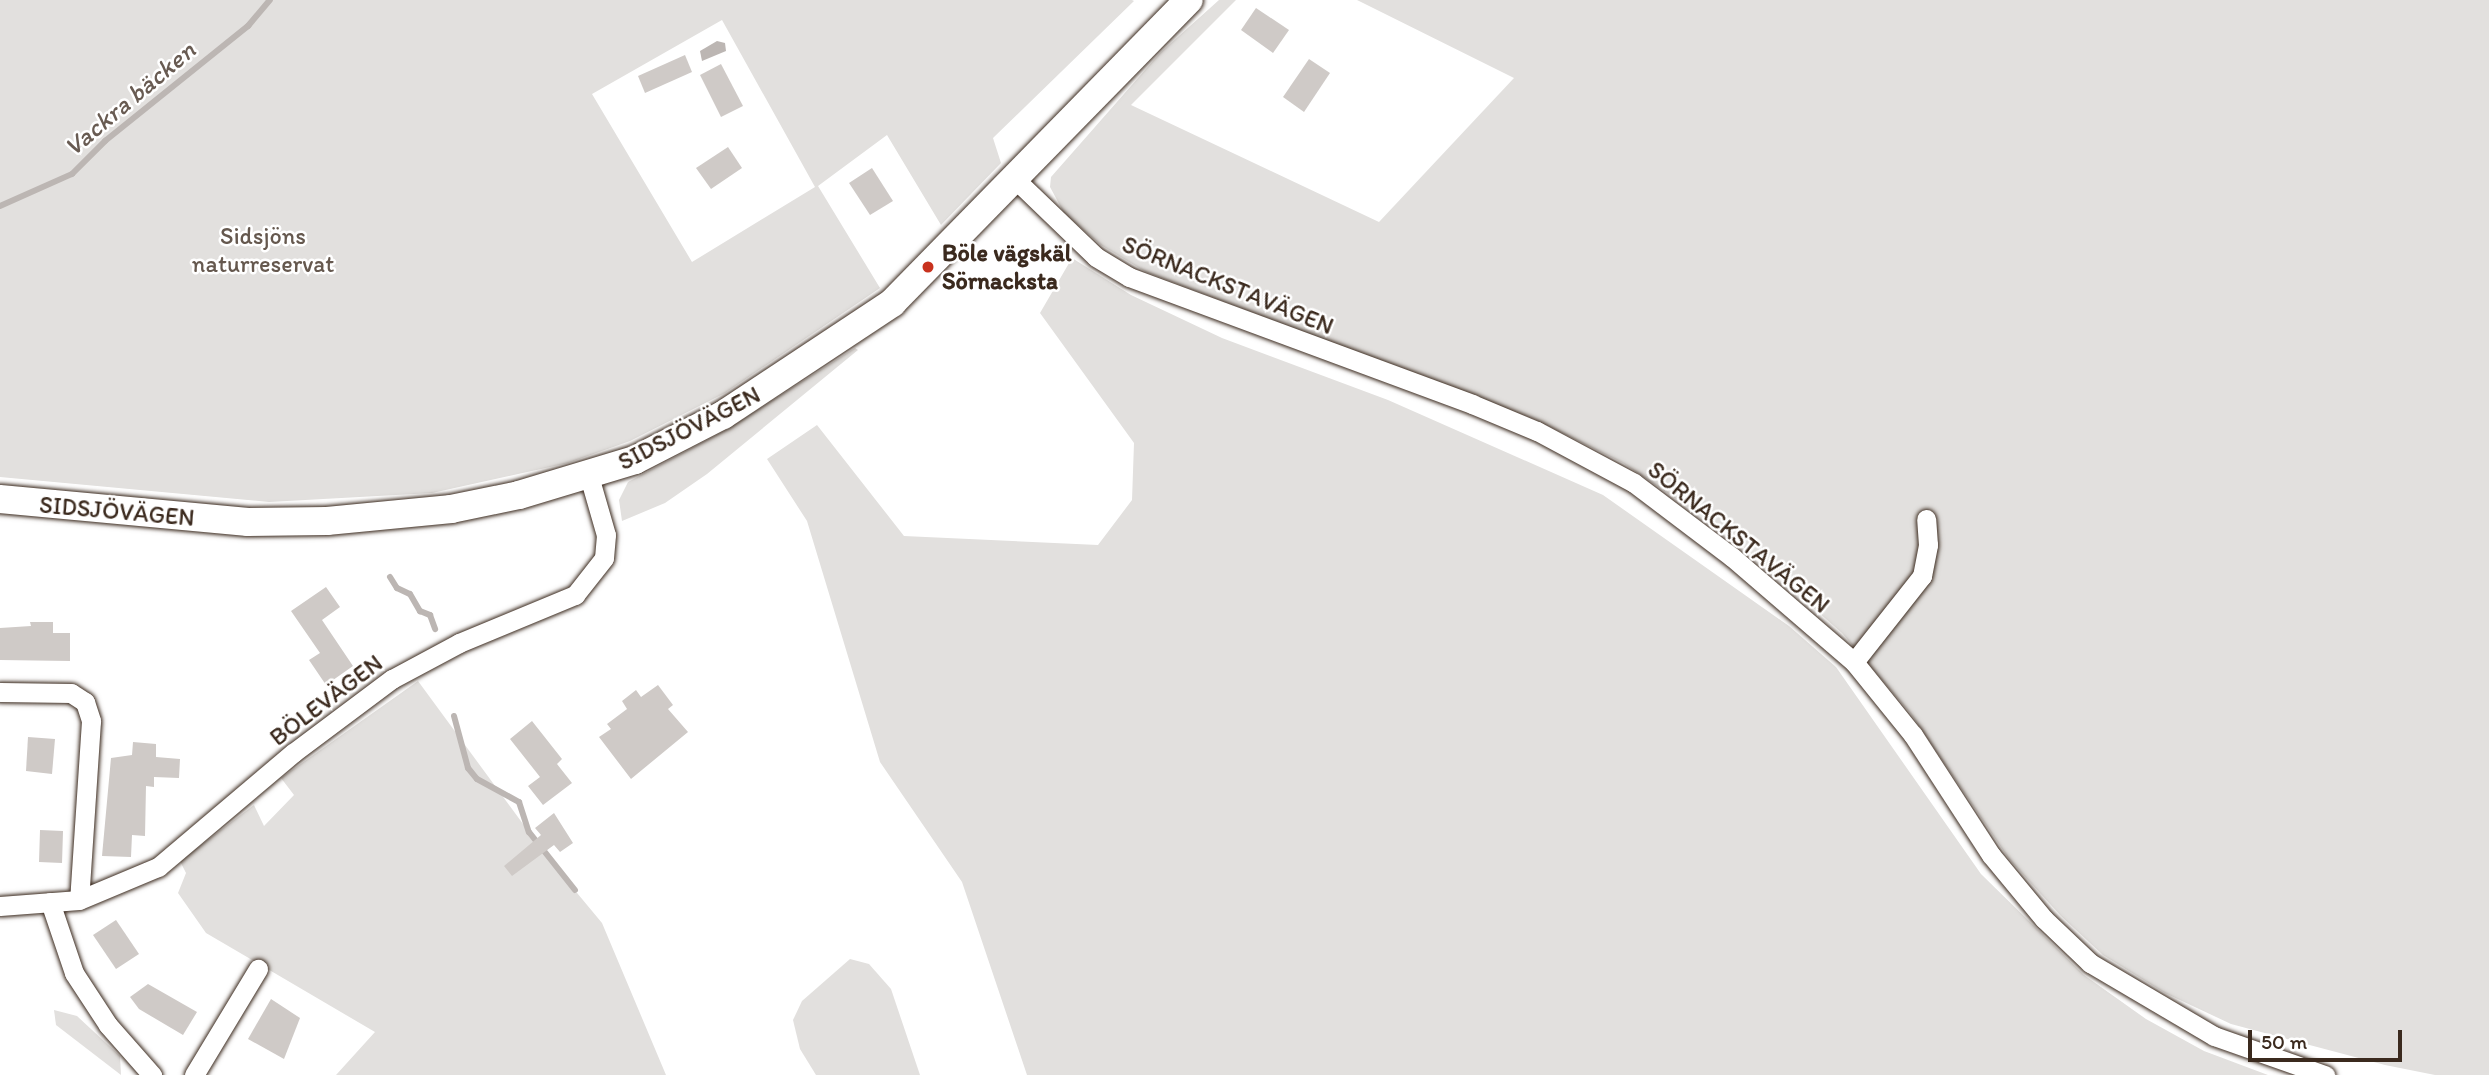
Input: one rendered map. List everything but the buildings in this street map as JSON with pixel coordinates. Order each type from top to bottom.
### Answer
[{"type":"main road","name":"SIDSJÖVÄGEN","points":[[0,499],[248,522],[327,521],[451,509],[589,476],[635,460],[723,415],[892,303],[1189,0]]},
{"type":"street","name":"SÖRNACKSTAVÄGEN","points":[[1015,179],[1096,257],[1129,277],[1472,404],[1537,431],[1634,482],[1732,557],[1854,662],[1913,735],[1991,855],[2044,919],[2091,963],[2214,1036],[2324,1075]]},
{"type":"street","name":"BÖLEVÄGEN","points":[[0,906],[79,900],[158,867],[293,753],[392,679],[459,643],[575,595],[604,558],[606,535],[589,476]]},
{"type":"street","points":[[1854,662],[1922,576],[1928,545],[1926,519]]},
{"type":"street","points":[[0,692],[71,693],[85,702],[91,720],[79,900]]},
{"type":"street","points":[[51,902],[74,973],[108,1025],[152,1075]]},
{"type":"street","points":[[194,1075],[258,968]]},
{"type":"green space","name":"Sidsjöns naturreservat","points":[[0,0],[1134,1],[993,138],[1001,163],[941,225],[887,135],[818,186],[880,288],[725,393],[630,441],[568,463],[432,493],[269,502],[0,477]],"holes":[[[722,20],[815,187],[692,262],[592,94]]]},
{"type":"green space","points":[[1219,0],[1236,0],[1131,105],[1379,222],[1514,78],[1357,0],[2489,0],[2489,1075],[2435,1075],[2385,1065],[2231,1024],[2165,993],[2103,955],[2061,916],[2009,859],[1911,714],[1842,633],[1731,536],[1623,463],[1536,420],[1146,272],[1101,245],[1064,213],[1050,187],[1051,177],[1160,53]]},
{"type":"green space","points":[[1072,258],[1131,295],[1222,338],[1388,400],[1603,495],[1789,626],[1836,667],[1981,874],[2084,975],[2146,1019],[2204,1051],[2268,1075],[1027,1075],[962,882],[880,762],[807,521],[767,459],[817,425],[904,536],[1098,545],[1132,500],[1134,443],[1040,313]]},
{"type":"green space","points":[[855,348],[858,350],[707,474],[665,503],[622,521],[619,500],[628,482],[726,430]]},
{"type":"green space","points":[[418,681],[548,858],[602,923],[666,1075],[336,1075],[375,1032],[206,933],[178,893],[186,873],[180,861],[254,805],[264,826],[294,795],[281,778]]},
{"type":"green space","points":[[850,959],[869,964],[891,989],[920,1075],[816,1075],[800,1049],[793,1020],[802,1001]]},
{"type":"green space","points":[[54,1010],[77,1016],[120,1056],[121,1075],[56,1025]]},
{"type":"shaded area","points":[[717,41],[725,43],[726,51],[702,61],[700,51]]},
{"type":"waterway","name":"Vackra bäcken","points":[[0,206],[72,174],[105,141],[248,26],[270,0]]},
{"type":"waterway","points":[[390,577],[397,588],[410,594],[420,611],[430,615],[435,629]]},
{"type":"waterway","points":[[454,716],[468,768],[477,779],[519,802],[529,832],[575,890]]},
{"type":"place","name":"Böle vägskäl Sörnacksta","points":[[928,267]]}]
